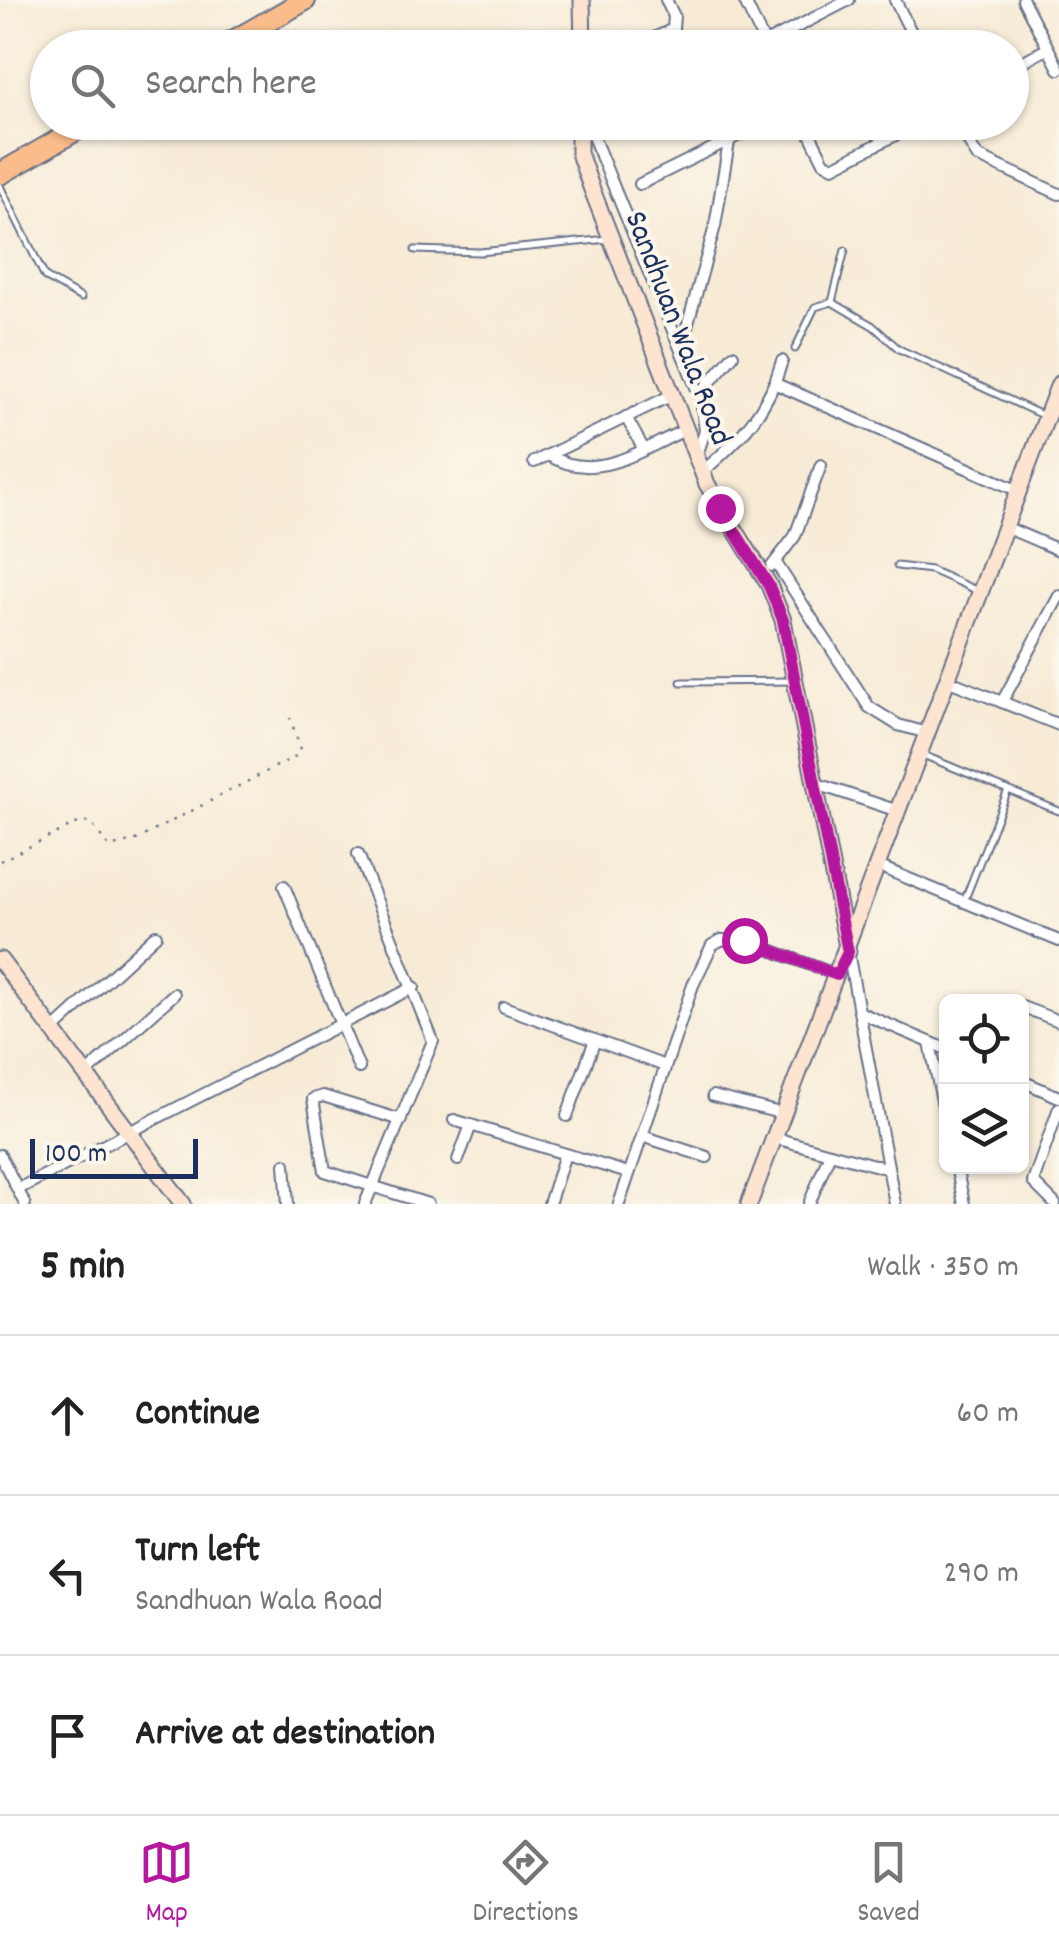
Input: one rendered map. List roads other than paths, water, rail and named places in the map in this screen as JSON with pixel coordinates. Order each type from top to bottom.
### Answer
[{"type":"highway","points":[[253,30],[304,0]]},
{"type":"highway","points":[[0,174],[59,140]]},
{"type":"street","points":[[582,0],[583,30]]},
{"type":"street","points":[[666,0],[674,16],[673,28],[669,30]]},
{"type":"street","points":[[744,0],[756,30]]},
{"type":"street","points":[[792,30],[849,0]]},
{"type":"street","points":[[894,0],[908,30]]},
{"type":"street","points":[[1023,0],[1059,69]]},
{"type":"street","points":[[1029,58],[1048,49]]},
{"type":"street","name":"Sandhuan Wala Road","points":[[585,140],[580,153],[699,465],[763,576],[783,620],[848,952]]},
{"type":"street","points":[[597,140],[699,395],[705,431],[699,465]]},
{"type":"street","points":[[640,184],[733,140]]},
{"type":"street","points":[[813,140],[824,162],[833,167],[886,140]]},
{"type":"street","points":[[968,140],[977,156],[1059,194]]},
{"type":"street","points":[[681,350],[715,226],[729,142]]},
{"type":"street","points":[[699,395],[733,355]]},
{"type":"street","points":[[699,465],[750,429],[776,384],[782,361]]},
{"type":"street","points":[[776,384],[1019,491]]},
{"type":"street","points":[[750,1204],[848,952],[980,592],[1052,413],[1059,384]]},
{"type":"street","points":[[534,462],[674,394]]},
{"type":"street","points":[[626,417],[643,448]]},
{"type":"street","points":[[548,455],[568,467],[592,468],[687,429]]},
{"type":"street","points":[[763,576],[795,536],[821,465]]},
{"type":"street","points":[[1005,527],[1059,550]]},
{"type":"street","points":[[776,563],[869,706],[898,726],[928,733]]},
{"type":"street","points":[[1002,702],[1059,596]]},
{"type":"street","points":[[947,680],[1059,725]]},
{"type":"street","points":[[817,784],[898,810]]},
{"type":"street","points":[[358,854],[433,1041],[365,1204]]},
{"type":"street","points":[[878,866],[1059,941]]},
{"type":"street","points":[[284,886],[360,1068]]},
{"type":"street","points":[[54,1030],[156,935]]},
{"type":"street","points":[[619,1204],[706,953],[721,940],[744,940],[837,975]]},
{"type":"street","points":[[848,952],[895,1204]]},
{"type":"street","points":[[0,960],[183,1204]]},
{"type":"street","points":[[18,1188],[414,987]]},
{"type":"street","points":[[87,1072],[174,994]]},
{"type":"street","points":[[504,1007],[666,1066]]},
{"type":"street","points":[[1029,1010],[1059,1021]]},
{"type":"street","points":[[861,1013],[939,1046]]},
{"type":"street","points":[[567,1116],[595,1040]]},
{"type":"street","points":[[930,1042],[939,1086]]},
{"type":"street","points":[[1029,1084],[1059,1097]]},
{"type":"street","points":[[401,1120],[323,1096],[313,1098],[324,1171],[428,1204]]},
{"type":"street","points":[[714,1096],[784,1114]]},
{"type":"street","points":[[1055,1204],[1033,1182],[1059,1108]]},
{"type":"street","points":[[454,1120],[628,1173]]},
{"type":"street","points":[[458,1160],[471,1125]]},
{"type":"street","points":[[642,1136],[707,1157]]},
{"type":"street","points":[[774,1138],[886,1168]]},
{"type":"street","points":[[809,1204],[830,1153]]},
{"type":"street","points":[[550,1204],[565,1154]]},
{"type":"street","points":[[0,1156],[25,1204]]},
{"type":"street","points":[[286,1164],[288,1204]]},
{"type":"street","points":[[958,1174],[964,1204]]},
{"type":"lane","points":[[0,186],[44,276],[81,298]]},
{"type":"lane","points":[[414,250],[480,252],[611,239]]},
{"type":"lane","points":[[832,302],[846,250]]},
{"type":"lane","points":[[795,349],[815,307],[832,302],[873,326],[898,350],[1052,413]]},
{"type":"lane","points":[[897,566],[930,570],[980,592]]},
{"type":"lane","points":[[681,682],[797,682]]},
{"type":"lane","points":[[920,754],[1059,811]]},
{"type":"lane","points":[[964,902],[1008,790]]}]
